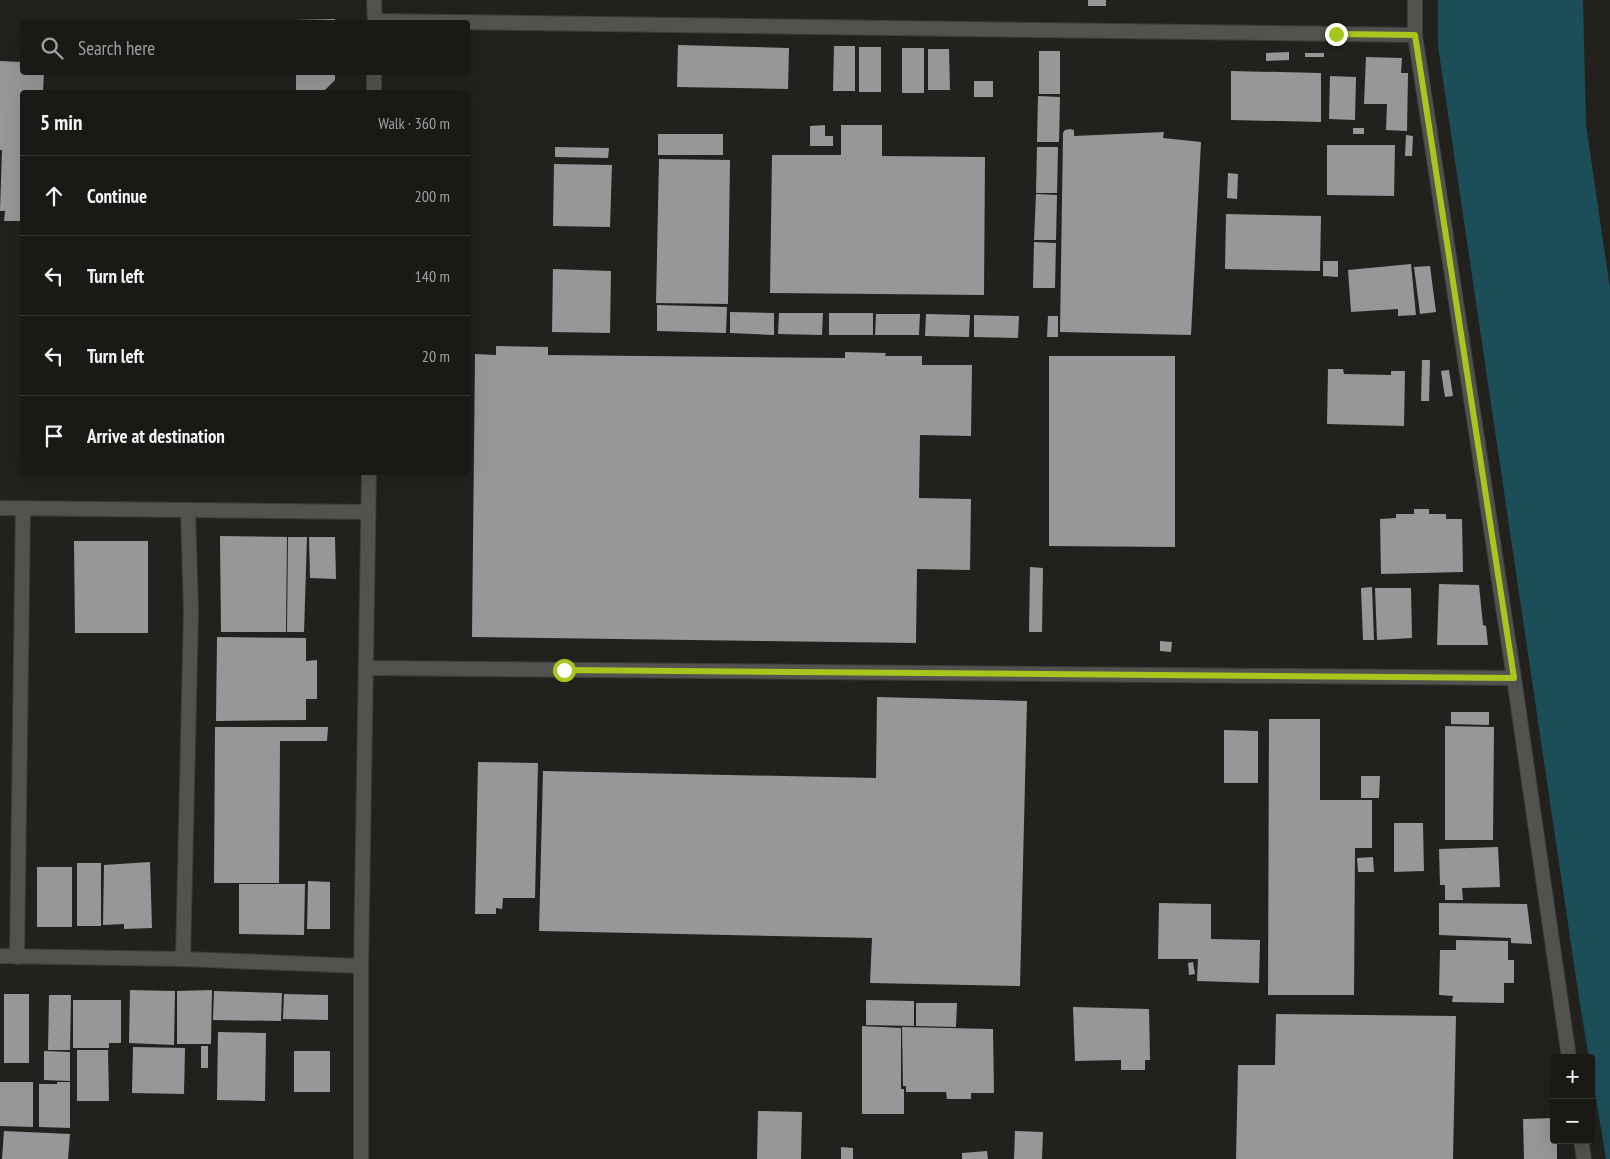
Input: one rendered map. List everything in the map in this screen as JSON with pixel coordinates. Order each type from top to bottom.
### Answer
[{"type":"street","points":[[374,0],[375,20]]},
{"type":"street","points":[[1415,0],[1415,35],[1514,678],[1568,1054]]},
{"type":"street","points":[[470,23],[1415,35]]},
{"type":"street","points":[[374,75],[374,90]]},
{"type":"street","points":[[361,1159],[369,475]]},
{"type":"street","points":[[0,508],[368,512]]},
{"type":"street","points":[[17,956],[23,508]]},
{"type":"street","points":[[183,959],[191,611],[188,511]]},
{"type":"street","points":[[366,668],[1514,678]]},
{"type":"street","points":[[0,956],[183,959],[362,966]]},
{"type":"street","points":[[1582,1144],[1584,1159]]},
{"type":"water","points":[[1438,0],[1583,0],[1586,125],[1610,288],[1610,1159],[1606,1159],[1595,1093],[1595,1054],[1588,1054],[1579,998],[1438,46]]},
{"type":"building","points":[[1088,0],[1106,0],[1106,6],[1088,6]]},
{"type":"building","points":[[335,19],[335,20],[294,20]]},
{"type":"building","points":[[678,45],[789,48],[788,89],[677,87]]},
{"type":"building","points":[[834,46],[855,46],[855,91],[833,91]]},
{"type":"building","points":[[859,47],[881,47],[881,92],[859,92]]},
{"type":"building","points":[[902,48],[924,48],[924,93],[902,93]]},
{"type":"building","points":[[928,49],[949,49],[950,90],[928,90]]},
{"type":"building","points":[[1039,51],[1060,51],[1060,94],[1039,94]]},
{"type":"building","points":[[1289,52],[1289,60],[1266,61],[1266,53]]},
{"type":"building","points":[[1305,53],[1324,53],[1324,57],[1305,57]]},
{"type":"building","points":[[1366,57],[1402,58],[1401,73],[1408,73],[1407,131],[1386,130],[1387,104],[1364,104]]},
{"type":"building","points":[[0,61],[20,62],[20,75],[44,75],[43,90],[20,90],[20,221],[4,221],[5,211],[0,211],[2,150],[0,150]]},
{"type":"building","points":[[1231,71],[1321,73],[1321,122],[1231,120]]},
{"type":"building","points":[[296,75],[335,75],[335,80],[325,90],[296,90]]},
{"type":"building","points":[[1330,76],[1356,77],[1355,120],[1329,119]]},
{"type":"building","points":[[974,81],[993,81],[993,97],[974,97]]},
{"type":"building","points":[[1038,96],[1060,97],[1059,142],[1037,142]]},
{"type":"building","points":[[825,125],[825,136],[833,136],[833,146],[810,146],[810,126]]},
{"type":"building","points":[[841,125],[882,125],[882,156],[985,157],[984,295],[770,293],[772,155],[841,155]]},
{"type":"building","points":[[1353,128],[1364,128],[1364,134],[1353,134]]},
{"type":"building","points":[[1065,130],[1074,130],[1074,136],[1164,132],[1163,138],[1201,142],[1191,335],[1060,332],[1063,133]]},
{"type":"building","points":[[658,134],[723,134],[723,155],[658,155]]},
{"type":"building","points":[[1406,135],[1413,136],[1412,156],[1405,156]]},
{"type":"building","points":[[1327,145],[1395,145],[1394,196],[1327,195]]},
{"type":"building","points":[[555,147],[609,148],[608,158],[555,157]]},
{"type":"building","points":[[1037,147],[1058,147],[1057,193],[1036,193]]},
{"type":"building","points":[[659,159],[730,160],[728,304],[656,303]]},
{"type":"building","points":[[554,164],[612,165],[610,227],[553,226]]},
{"type":"building","points":[[1228,173],[1238,174],[1237,199],[1227,198]]},
{"type":"building","points":[[1036,194],[1057,195],[1056,240],[1034,240]]},
{"type":"building","points":[[1226,214],[1321,216],[1320,271],[1225,269]]},
{"type":"building","points":[[1034,242],[1056,243],[1055,288],[1033,288]]},
{"type":"building","points":[[1323,261],[1338,261],[1338,277],[1323,276]]},
{"type":"building","points":[[1411,264],[1416,315],[1398,316],[1398,309],[1351,312],[1348,270]]},
{"type":"building","points":[[1430,266],[1436,312],[1420,314],[1414,267]]},
{"type":"building","points":[[553,269],[611,271],[610,333],[552,332]]},
{"type":"building","points":[[657,305],[727,307],[726,333],[657,331]]},
{"type":"building","points":[[730,312],[774,313],[774,335],[730,333]]},
{"type":"building","points":[[779,313],[823,313],[822,335],[778,334]]},
{"type":"building","points":[[829,313],[873,313],[873,335],[829,335]]},
{"type":"building","points":[[876,314],[920,314],[919,335],[875,335]]},
{"type":"building","points":[[926,314],[970,315],[969,337],[925,336]]},
{"type":"building","points":[[974,315],[1019,316],[1018,338],[974,337]]},
{"type":"building","points":[[1048,316],[1058,316],[1058,337],[1047,337]]},
{"type":"building","points":[[496,346],[548,347],[548,355],[845,358],[845,352],[886,353],[885,356],[922,356],[922,365],[972,365],[971,436],[920,435],[919,498],[971,499],[970,570],[917,569],[916,643],[472,637],[475,354],[496,355]]},
{"type":"building","points":[[1049,356],[1175,356],[1175,547],[1049,546]]},
{"type":"building","points":[[1422,360],[1430,360],[1429,401],[1421,401]]},
{"type":"building","points":[[1328,369],[1343,369],[1344,374],[1391,375],[1391,371],[1405,371],[1404,426],[1327,424]]},
{"type":"building","points":[[1449,370],[1453,396],[1445,397],[1441,371]]},
{"type":"building","points":[[1414,509],[1429,509],[1429,514],[1446,514],[1446,519],[1462,519],[1463,572],[1381,574],[1380,519],[1396,518],[1396,514],[1414,514]]},
{"type":"building","points":[[220,536],[287,537],[286,632],[221,632]]},
{"type":"building","points":[[288,537],[307,537],[304,632],[287,632]]},
{"type":"building","points":[[309,537],[335,537],[336,579],[310,578]]},
{"type":"building","points":[[74,541],[148,541],[148,633],[75,633]]},
{"type":"building","points":[[1030,567],[1043,568],[1042,632],[1029,632]]},
{"type":"building","points":[[1439,584],[1479,585],[1483,625],[1486,626],[1488,645],[1437,645]]},
{"type":"building","points":[[1372,587],[1374,640],[1363,640],[1361,588]]},
{"type":"building","points":[[1375,588],[1411,588],[1412,638],[1377,640]]},
{"type":"building","points":[[217,637],[306,638],[306,661],[317,660],[317,699],[306,699],[306,720],[216,721]]},
{"type":"building","points":[[1160,641],[1172,642],[1171,652],[1160,651]]},
{"type":"building","points":[[877,697],[1027,701],[1020,986],[870,983],[872,938],[539,931],[543,771],[876,778]]},
{"type":"building","points":[[1451,712],[1489,712],[1489,725],[1451,724]]},
{"type":"building","points":[[1269,719],[1320,719],[1320,800],[1372,800],[1372,848],[1355,848],[1354,995],[1268,995]]},
{"type":"building","points":[[1445,726],[1494,727],[1493,840],[1445,840]]},
{"type":"building","points":[[215,727],[328,727],[327,741],[280,741],[279,883],[214,883]]},
{"type":"building","points":[[1224,730],[1258,731],[1258,783],[1224,783]]},
{"type":"building","points":[[478,762],[538,763],[535,898],[503,898],[502,909],[496,908],[496,914],[475,914]]},
{"type":"building","points":[[1361,776],[1380,776],[1379,798],[1361,798]]},
{"type":"building","points":[[1394,823],[1423,823],[1424,871],[1394,872]]},
{"type":"building","points":[[1498,847],[1500,887],[1462,888],[1463,900],[1445,900],[1445,885],[1440,885],[1439,849]]},
{"type":"building","points":[[1373,857],[1374,872],[1358,872],[1357,858]]},
{"type":"building","points":[[150,862],[152,928],[124,929],[124,924],[103,925],[104,865]]},
{"type":"building","points":[[77,863],[101,863],[101,926],[77,926]]},
{"type":"building","points":[[37,867],[72,867],[72,927],[37,927]]},
{"type":"building","points":[[308,881],[330,882],[330,929],[307,929]]},
{"type":"building","points":[[239,884],[305,884],[304,935],[239,934]]},
{"type":"building","points":[[1159,903],[1211,904],[1211,939],[1260,940],[1259,983],[1197,981],[1198,959],[1158,959]]},
{"type":"building","points":[[1439,903],[1527,904],[1532,944],[1511,943],[1511,938],[1439,935]]},
{"type":"building","points":[[1456,940],[1508,941],[1508,960],[1514,960],[1514,983],[1504,983],[1504,1003],[1452,1002],[1453,996],[1439,995],[1440,950],[1456,950]]},
{"type":"building","points":[[1193,962],[1195,974],[1189,975],[1188,963]]},
{"type":"building","points":[[130,990],[175,991],[174,1045],[129,1043]]},
{"type":"building","points":[[212,990],[211,1044],[177,1044],[177,991]]},
{"type":"building","points":[[214,991],[282,993],[281,1021],[213,1020]]},
{"type":"building","points":[[4,994],[29,994],[29,1063],[4,1063]]},
{"type":"building","points":[[284,994],[328,995],[328,1020],[283,1019]]},
{"type":"building","points":[[49,995],[71,995],[70,1050],[48,1050]]},
{"type":"building","points":[[73,1000],[121,1000],[121,1043],[109,1043],[109,1048],[73,1048]]},
{"type":"building","points":[[866,1000],[914,1001],[914,1026],[866,1025]]},
{"type":"building","points":[[916,1003],[957,1003],[956,1027],[916,1026]]},
{"type":"building","points":[[1073,1007],[1149,1009],[1150,1060],[1145,1060],[1145,1070],[1121,1070],[1121,1060],[1075,1061]]},
{"type":"building","points":[[1276,1014],[1456,1016],[1453,1159],[1236,1159],[1238,1065],[1275,1065]]},
{"type":"building","points":[[862,1026],[901,1028],[901,1089],[904,1089],[904,1114],[862,1114]]},
{"type":"building","points":[[902,1027],[993,1029],[994,1093],[971,1093],[971,1099],[947,1099],[946,1092],[906,1092],[906,1086],[903,1086]]},
{"type":"building","points":[[218,1032],[266,1033],[265,1101],[217,1100]]},
{"type":"building","points":[[201,1046],[208,1046],[208,1068],[201,1068]]},
{"type":"building","points":[[133,1047],[185,1048],[184,1094],[132,1093]]},
{"type":"building","points":[[77,1050],[108,1050],[109,1101],[77,1101]]},
{"type":"building","points":[[44,1051],[70,1052],[70,1081],[44,1080]]},
{"type":"building","points":[[294,1051],[330,1051],[330,1092],[294,1092]]},
{"type":"building","points":[[0,1082],[33,1082],[33,1127],[0,1126]]},
{"type":"building","points":[[57,1082],[70,1082],[70,1128],[39,1127],[39,1084],[57,1084]]},
{"type":"building","points":[[758,1111],[802,1112],[801,1159],[757,1159]]},
{"type":"building","points":[[1550,1118],[1550,1144],[1557,1144],[1557,1159],[1524,1159],[1523,1119]]},
{"type":"building","points":[[4,1131],[70,1134],[68,1159],[2,1159]]},
{"type":"building","points":[[1015,1131],[1043,1132],[1042,1159],[1014,1159]]},
{"type":"building","points":[[841,1147],[853,1148],[853,1159],[841,1159]]},
{"type":"building","points":[[987,1151],[988,1159],[962,1159],[962,1153]]},
{"type":"route","points":[[564,670],[1514,678],[1415,35],[1336,34]]}]
